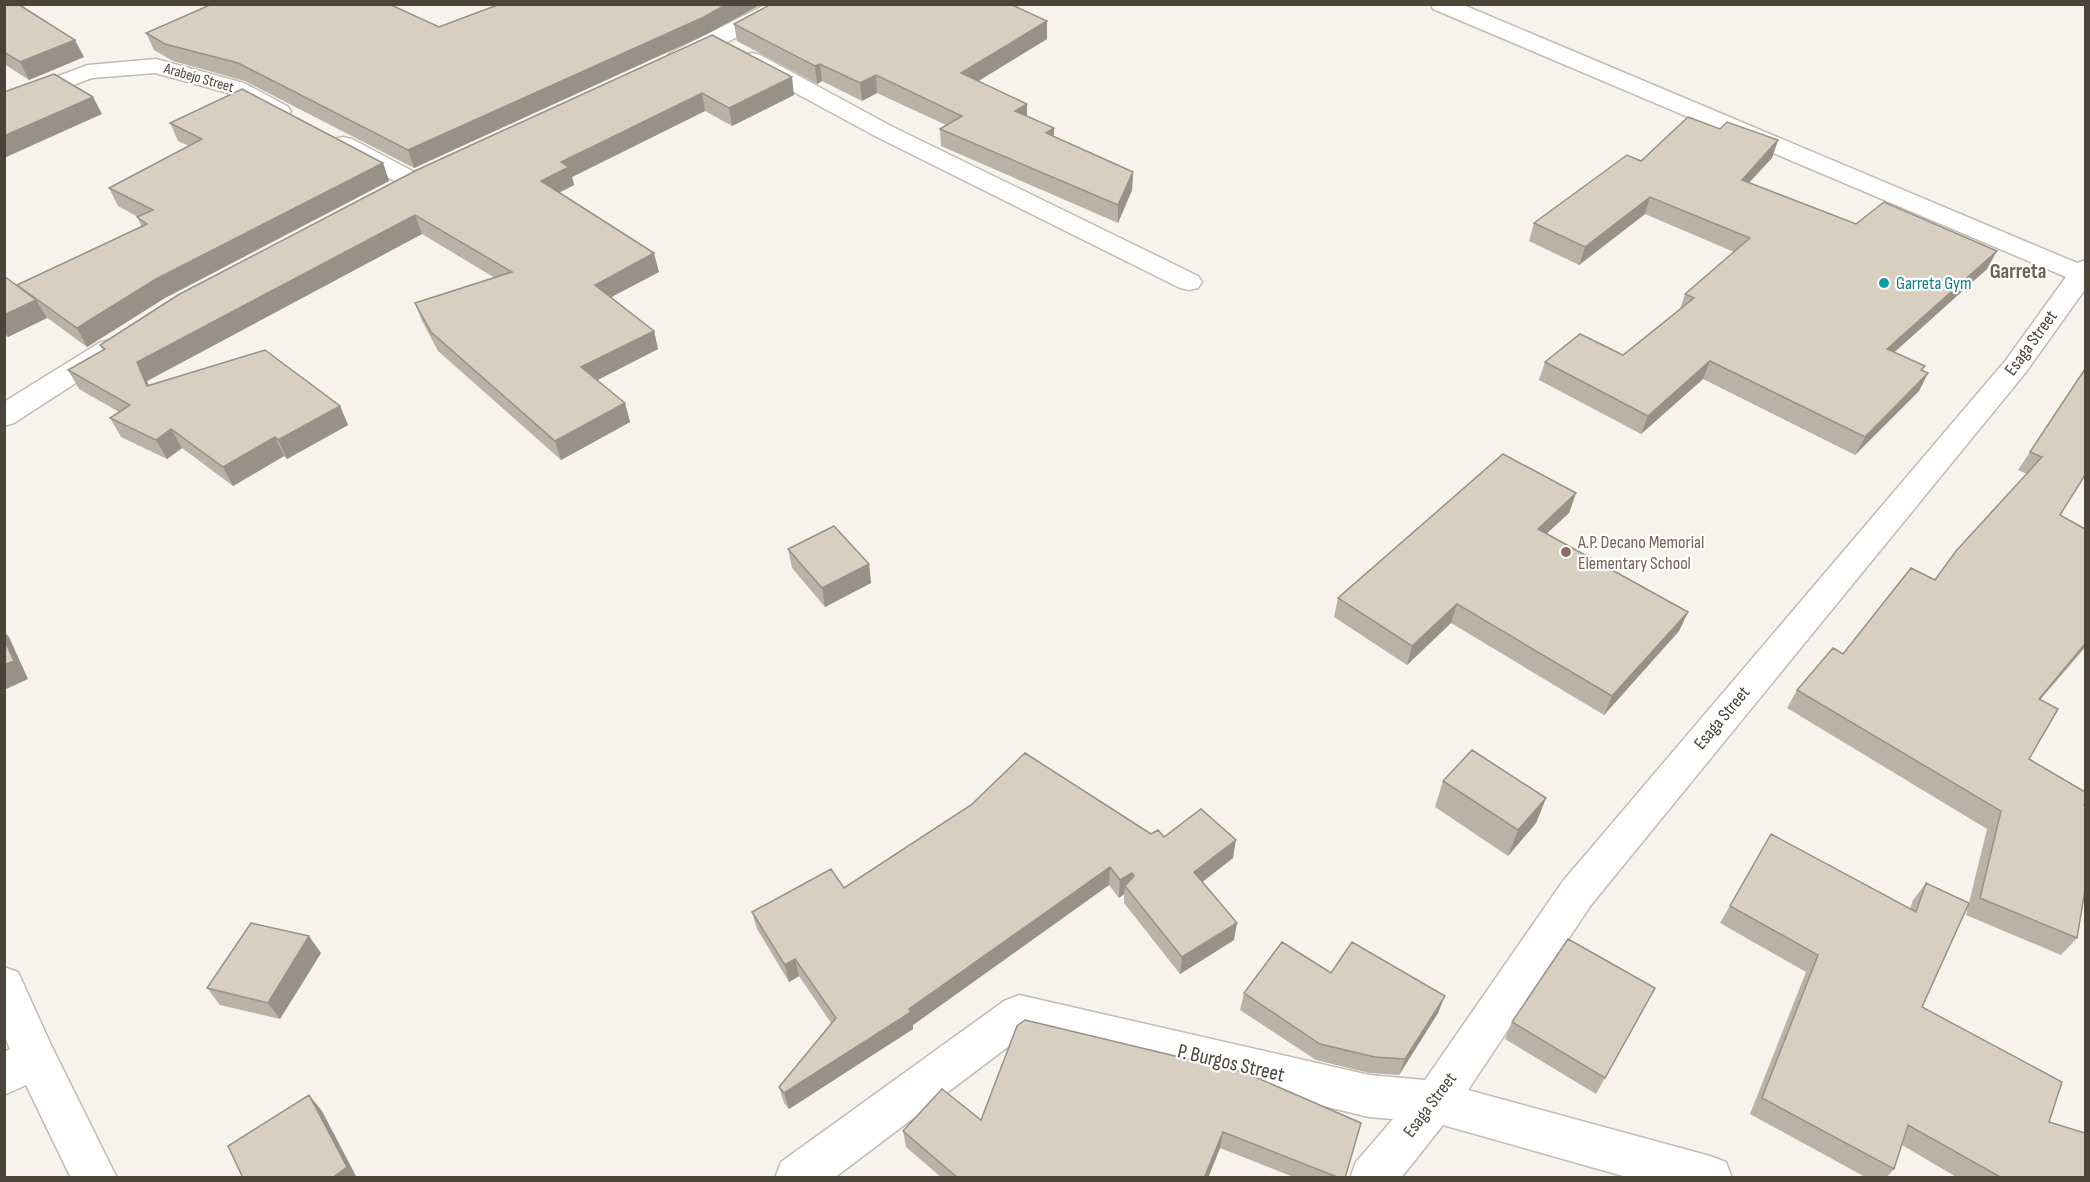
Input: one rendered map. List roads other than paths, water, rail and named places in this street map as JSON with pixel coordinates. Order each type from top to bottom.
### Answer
[{"type":"street","points":[[662,66],[716,41],[784,4]]},
{"type":"street","points":[[1441,4],[2083,271]]},
{"type":"street","points":[[716,41],[883,132],[1189,282]]},
{"type":"street","name":"Arabejo Street","points":[[4,104],[88,72],[156,66],[236,88],[296,120]]},
{"type":"street","points":[[326,135],[424,176],[384,196]]},
{"type":"street","name":"Esaga Street","points":[[1372,1178],[1435,1102],[1577,893],[2016,366],[2083,271]]},
{"type":"street","points":[[4,416],[125,338]]},
{"type":"street","points":[[4,985],[20,1067],[95,1178]]},
{"type":"street","name":"P. Burgos Street","points":[[797,1178],[1019,1014],[1369,1096],[1435,1102],[1710,1178]]},
{"type":"place","name":"Garreta Gym","points":[[1884,283]]},
{"type":"place","name":"A.P. Decano Memorial Elementary School","points":[[1566,552]]},
{"type":"district","name":"Garreta","points":[[2018,271]]}]
